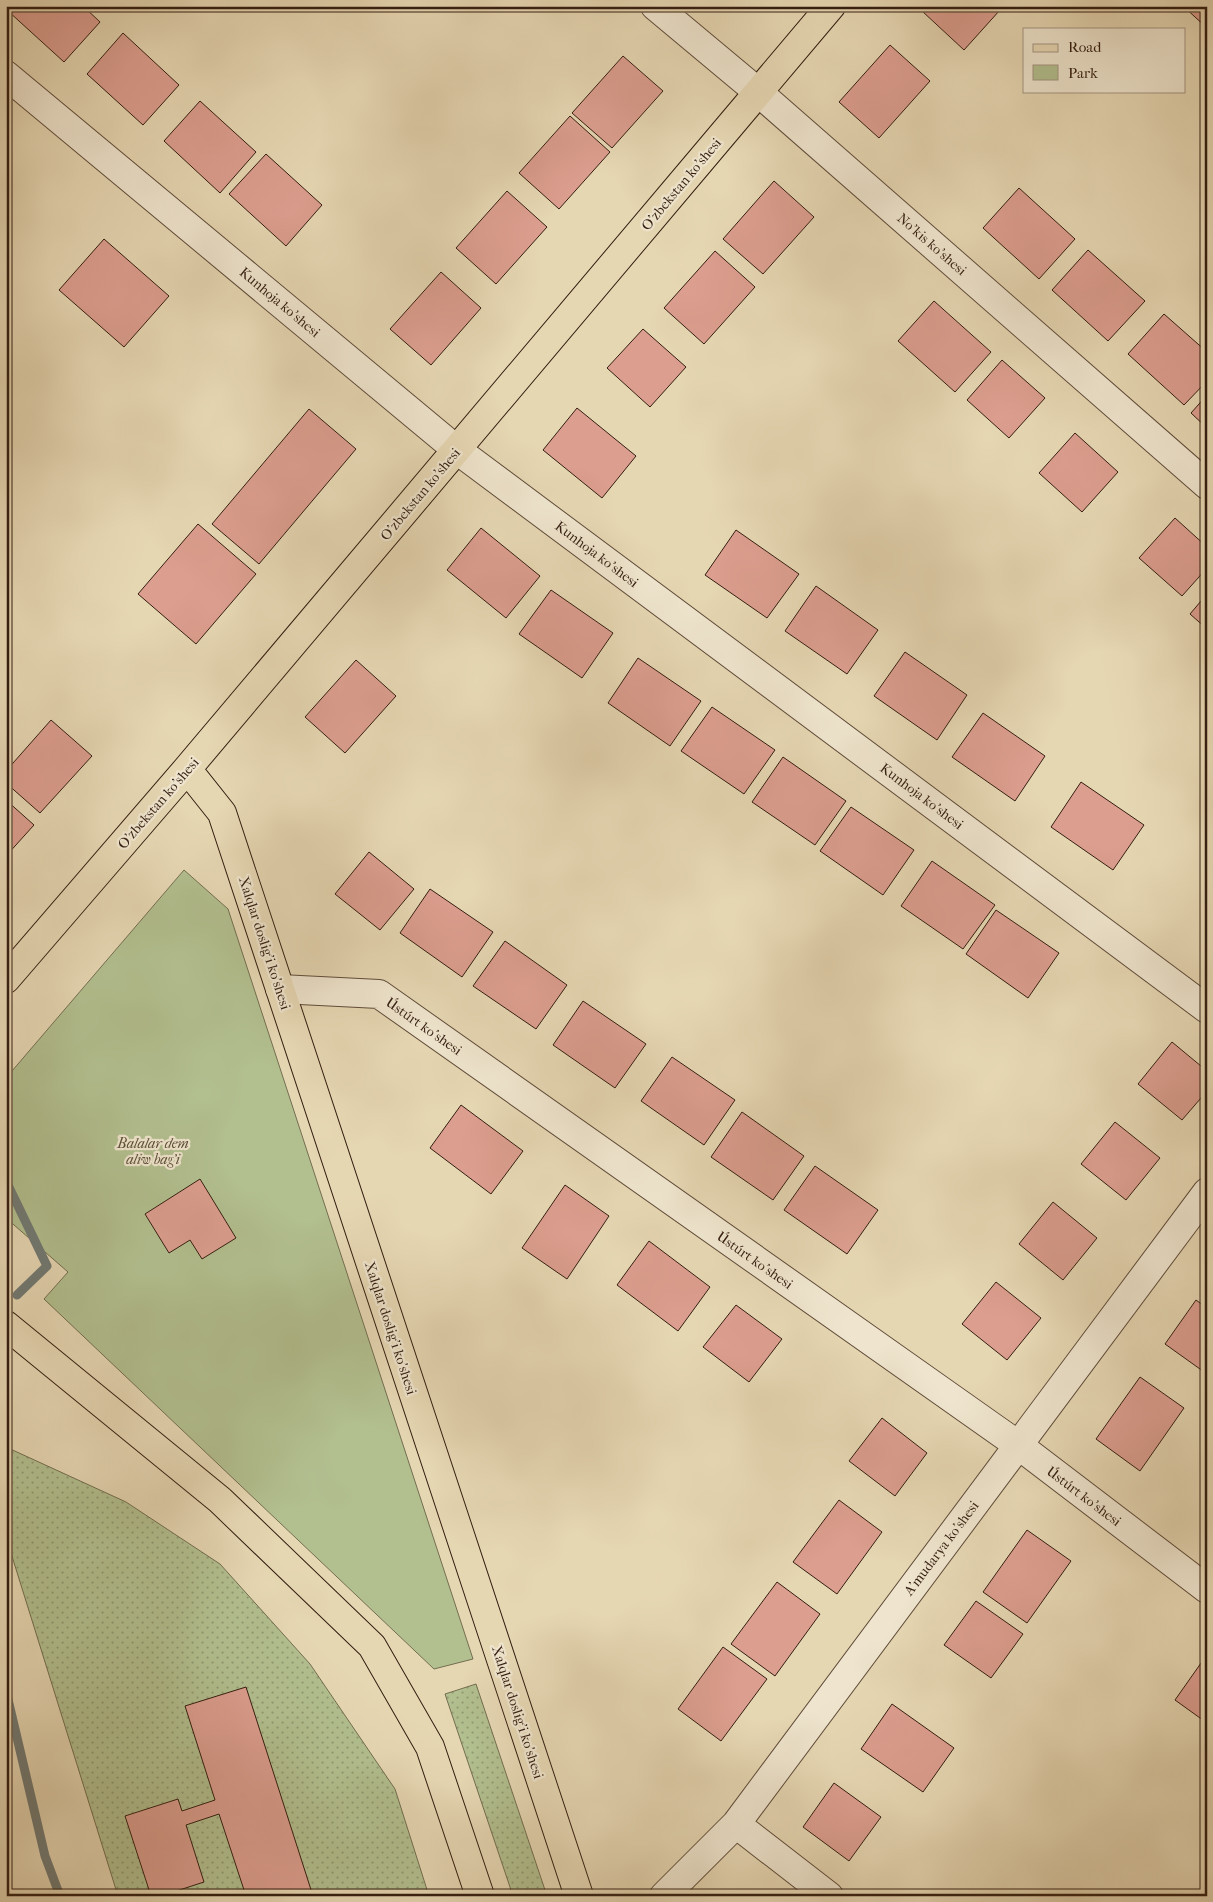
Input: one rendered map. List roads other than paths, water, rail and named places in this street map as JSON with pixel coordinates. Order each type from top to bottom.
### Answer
[{"type":"main road","name":"O'zbekstan ko'shesi","points":[[6,978],[187,769],[831,6]]},
{"type":"main road","name":"Xalqlar doslig'i ko'shesi","points":[[187,769],[222,813],[579,1896]]},
{"type":"main road","points":[[6,1325],[220,1500],[372,1646],[430,1748],[480,1896]]},
{"type":"street","name":"No'kis ko'shesi","points":[[655,6],[758,92],[1207,485]]},
{"type":"street","name":"Kunhoja ko'shesi","points":[[6,75],[457,450],[1207,1009]]},
{"type":"street","name":"Ústúrt ko'shesi","points":[[280,989],[379,994],[1018,1445],[1207,1589]]},
{"type":"street","name":"A'mudarya ko'shesi","points":[[664,1896],[736,1824],[1207,1192]]},
{"type":"street","points":[[736,1824],[829,1896]]},
{"type":"waterway","points":[[6,1181],[47,1266],[17,1295]]},
{"type":"waterway","points":[[6,1691],[45,1856],[60,1896]]},
{"type":"park label","name":"Balalar dem aliw bag'i","points":[[153,1152]]}]
